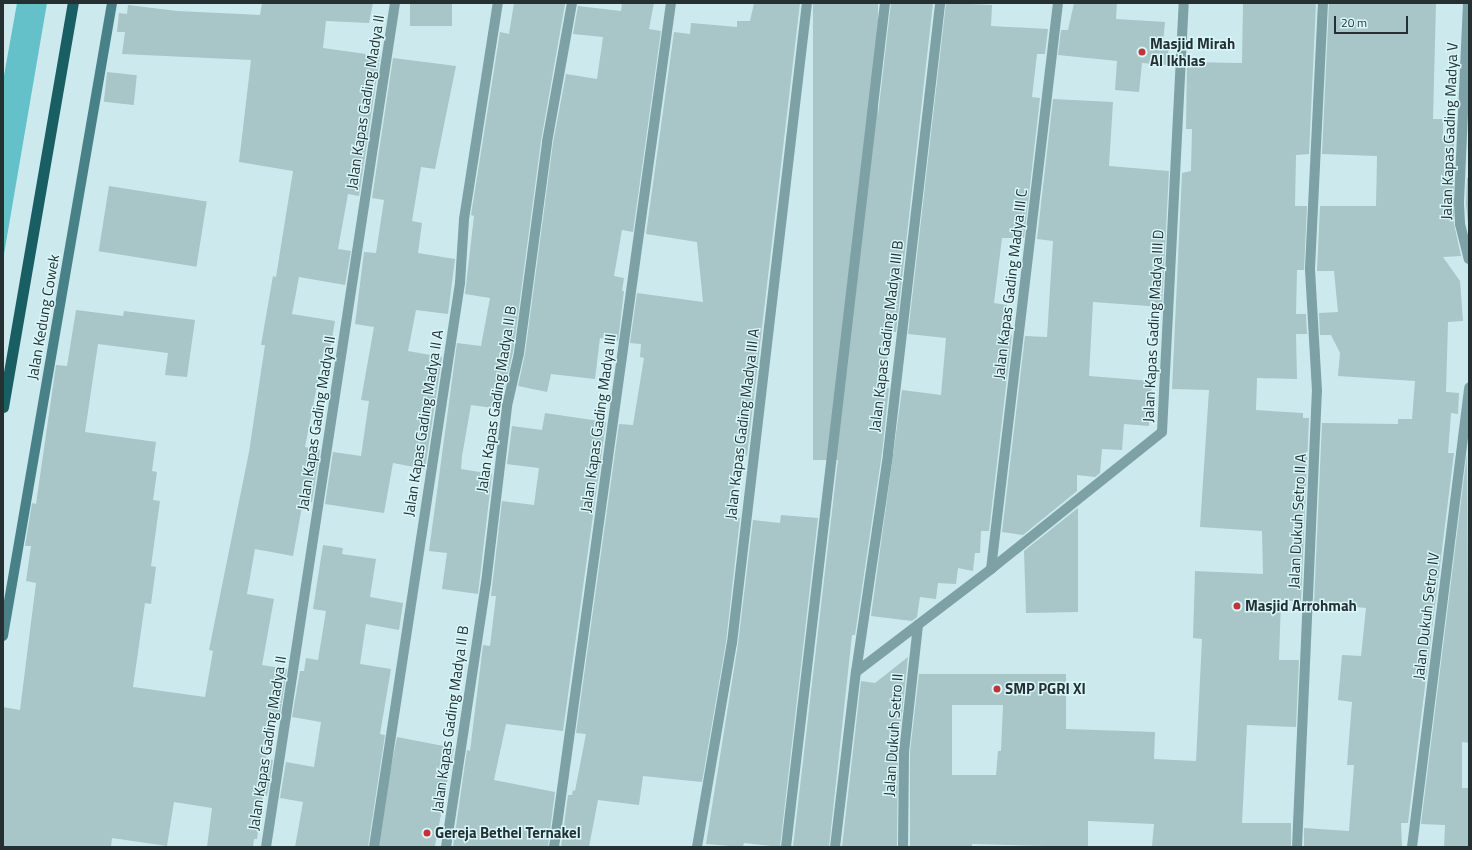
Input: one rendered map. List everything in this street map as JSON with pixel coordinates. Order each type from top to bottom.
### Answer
[{"type":"highway","name":"Jalan Kedung Cowek","points":[[3,407],[73,3]]},
{"type":"main road","name":"Jalan Kedung Cowek","points":[[3,636],[112,3]]},
{"type":"street","name":"Jalan Kapas Gading Madya II","points":[[266,847],[395,3]]},
{"type":"street","name":"Jalan Kapas Gading Madya II A","points":[[374,847],[460,283],[464,219],[498,3]]},
{"type":"street","name":"Jalan Kapas Gading Madya II B","points":[[446,847],[486,583],[507,406],[519,353],[547,142],[572,3]]},
{"type":"street","name":"Jalan Kapas Gading Madya III","points":[[554,847],[671,3]]},
{"type":"street","name":"Jalan Kapas Gading Madya III A","points":[[698,847],[732,643],[808,3]]},
{"type":"street","points":[[786,847],[885,3]]},
{"type":"street","name":"Jalan Kapas Gading Madya III B","points":[[835,847],[856,672],[888,454],[940,3]]},
{"type":"street","name":"Jalan Kapas Gading Madya III C","points":[[991,569],[1058,3]]},
{"type":"street","name":"Jalan Kapas Gading Madya III D","points":[[991,569],[1162,432],[1184,3]]},
{"type":"street","name":"Jalan Dukuh Setro II A","points":[[1297,847],[1317,391],[1310,268],[1323,3]]},
{"type":"street","name":"Jalan Kapas Gading Madya V","points":[[1468,3],[1459,204],[1460,224],[1469,259]]},
{"type":"street","name":"Jalan Dukuh Setro IV","points":[[1412,847],[1469,388]]},
{"type":"street","points":[[856,672],[991,569]]},
{"type":"street","name":"Jalan Dukuh Setro II","points":[[903,847],[904,752],[918,625]]},
{"type":"water","points":[[17,3],[47,3],[3,260],[3,81]]},
{"type":"building","points":[[262,3],[373,3],[369,23],[326,21],[323,48],[380,56],[359,196],[348,194],[338,249],[351,251],[345,285],[299,277],[292,314],[335,321],[329,356],[323,355],[305,447],[320,450],[312,502],[303,501],[293,556],[255,549],[247,594],[274,599],[262,665],[287,669],[280,715],[272,714],[266,759],[273,760],[267,796],[263,796],[257,839],[254,839],[253,847],[207,847],[212,808],[174,802],[167,846],[112,838],[111,847],[3,847],[3,707],[20,710],[36,583],[26,581],[31,546],[25,546],[32,503],[36,504],[56,365],[67,366],[76,310],[123,316],[124,311],[195,320],[187,377],[165,375],[168,353],[98,344],[85,432],[156,442],[152,471],[157,472],[153,500],[160,501],[151,566],[156,567],[151,604],[145,603],[133,687],[205,697],[213,651],[209,650],[249,452],[265,345],[261,345],[273,276],[276,277],[293,171],[239,162],[251,60],[122,54],[125,32],[117,32],[119,13],[127,14],[128,5],[177,11],[260,15]]},
{"type":"building","points":[[410,3],[452,3],[452,26],[410,26]]},
{"type":"building","points":[[514,3],[565,4],[541,141],[513,352],[500,409],[471,405],[462,456],[461,469],[492,474],[478,594],[442,589],[447,553],[429,551],[457,343],[481,346],[490,298],[465,294],[474,216],[471,215],[500,32],[509,34]]},
{"type":"building","points":[[622,3],[654,3],[649,29],[661,31],[633,232],[622,230],[614,276],[624,278],[622,291],[624,291],[618,341],[600,338],[595,379],[551,374],[547,392],[518,386],[525,354],[553,143],[566,74],[597,79],[603,37],[573,34],[578,6],[621,11]]},
{"type":"building","points":[[754,3],[800,3],[747,456],[738,454],[731,517],[740,518],[726,642],[702,782],[643,776],[639,805],[598,800],[589,847],[561,847],[568,795],[572,795],[573,790],[575,791],[586,734],[576,733],[619,424],[633,425],[644,358],[640,357],[641,344],[630,343],[637,293],[703,302],[697,242],[646,234],[674,32],[690,34],[691,23],[737,27],[737,21],[750,21]]},
{"type":"building","points":[[813,3],[878,3],[878,460],[813,460]]},
{"type":"building","points":[[891,3],[933,3],[896,332],[891,332],[884,379],[887,379],[885,388],[889,388],[882,453],[855,635],[852,635],[829,847],[793,847]]},
{"type":"building","points":[[946,3],[992,5],[991,26],[1048,29],[1045,54],[1037,54],[1032,97],[1040,98],[1024,238],[1002,238],[994,303],[1007,305],[1003,334],[1012,335],[989,531],[981,531],[980,553],[975,553],[973,571],[958,568],[956,584],[938,583],[936,599],[920,597],[917,617],[912,621],[871,616],[902,390],[941,395],[946,338],[908,334]]},
{"type":"building","points":[[1074,3],[1117,3],[1116,19],[1165,22],[1163,43],[1169,44],[1167,65],[1142,63],[1139,92],[1115,90],[1117,61],[1058,55],[1061,30],[1068,30]]},
{"type":"building","points":[[1316,3],[1309,154],[1296,155],[1295,206],[1307,206],[1304,270],[1297,270],[1296,314],[1306,314],[1307,334],[1296,334],[1297,379],[1257,378],[1256,410],[1303,413],[1303,418],[1309,418],[1301,602],[1281,600],[1279,660],[1299,660],[1296,727],[1247,725],[1242,823],[1291,823],[1291,847],[1152,846],[1154,824],[1088,821],[1088,847],[972,844],[972,847],[910,847],[910,752],[919,674],[1066,674],[1066,729],[1155,732],[1154,759],[1196,761],[1202,639],[1193,638],[1195,571],[1263,574],[1262,531],[1200,527],[1209,390],[1172,389],[1182,173],[1191,171],[1192,129],[1186,129],[1187,62],[1242,63],[1243,4]],"holes":[[[952,705],[1003,705],[1001,751],[998,751],[996,775],[952,775]]]},
{"type":"building","points":[[1329,3],[1436,3],[1433,119],[1443,119],[1443,136],[1454,137],[1454,224],[1461,256],[1443,257],[1460,281],[1463,321],[1448,322],[1446,392],[1459,393],[1458,414],[1451,413],[1448,453],[1454,453],[1408,823],[1401,823],[1402,847],[1304,847],[1304,828],[1349,831],[1354,765],[1347,765],[1352,702],[1338,700],[1342,655],[1361,656],[1366,608],[1314,603],[1322,423],[1398,424],[1398,419],[1412,419],[1415,381],[1338,376],[1340,353],[1331,335],[1320,335],[1319,313],[1338,312],[1334,271],[1317,271],[1320,206],[1376,206],[1377,156],[1322,154]]},
{"type":"building","points":[[393,58],[456,66],[435,169],[421,167],[412,221],[422,223],[418,253],[455,259],[448,314],[416,310],[408,351],[442,357],[425,469],[393,463],[384,513],[325,504],[333,452],[361,456],[369,401],[361,400],[374,327],[355,324],[364,252],[376,253],[384,200],[372,198]]},
{"type":"building","points":[[107,72],[137,75],[134,105],[104,102]]},
{"type":"building","points":[[1053,99],[1113,102],[1109,166],[1169,171],[1162,307],[1093,302],[1089,376],[1152,381],[1149,426],[1124,424],[1122,450],[1102,449],[1100,473],[1095,477],[1077,475],[1077,491],[1023,535],[1002,532],[1025,336],[1047,337],[1053,241],[1037,239]]},
{"type":"building","points":[[1467,178],[1469,178],[1469,233],[1466,204]]},
{"type":"building","points":[[109,186],[207,201],[196,267],[99,251]]},
{"type":"building","points":[[545,413],[606,422],[563,731],[506,724],[494,780],[555,792],[548,847],[453,847],[467,750],[470,751],[483,645],[490,646],[496,596],[491,596],[502,501],[534,505],[539,468],[507,464],[512,426],[542,430]]},
{"type":"building","points":[[1467,453],[1469,743],[1462,742],[1462,788],[1469,788],[1469,847],[1444,847],[1445,825],[1421,824]]},
{"type":"building","points":[[1078,508],[1078,612],[1026,613],[1024,551]]},
{"type":"building","points":[[781,515],[818,518],[780,847],[744,843],[743,847],[706,844],[738,644],[753,520],[780,523]]},
{"type":"building","points":[[323,545],[343,548],[342,554],[376,559],[370,597],[403,603],[399,630],[366,624],[360,664],[391,669],[380,734],[385,735],[368,847],[295,847],[303,802],[280,798],[286,762],[314,767],[321,722],[292,717],[300,671],[304,671],[306,658],[318,660],[326,611],[313,609]]},
{"type":"building","points":[[908,657],[898,751],[897,847],[842,847],[861,681],[875,683]]},
{"type":"building","points":[[397,737],[454,748],[435,847],[376,846]]},
{"type":"place","name":"Masjid Mirah Al Ikhlas","points":[[1142,52]]},
{"type":"place","name":"Masjid Arrohmah","points":[[1237,606]]},
{"type":"place","name":"SMP PGRI XI","points":[[997,689]]},
{"type":"place","name":"Gereja Bethel Ternakel","points":[[427,833]]}]
